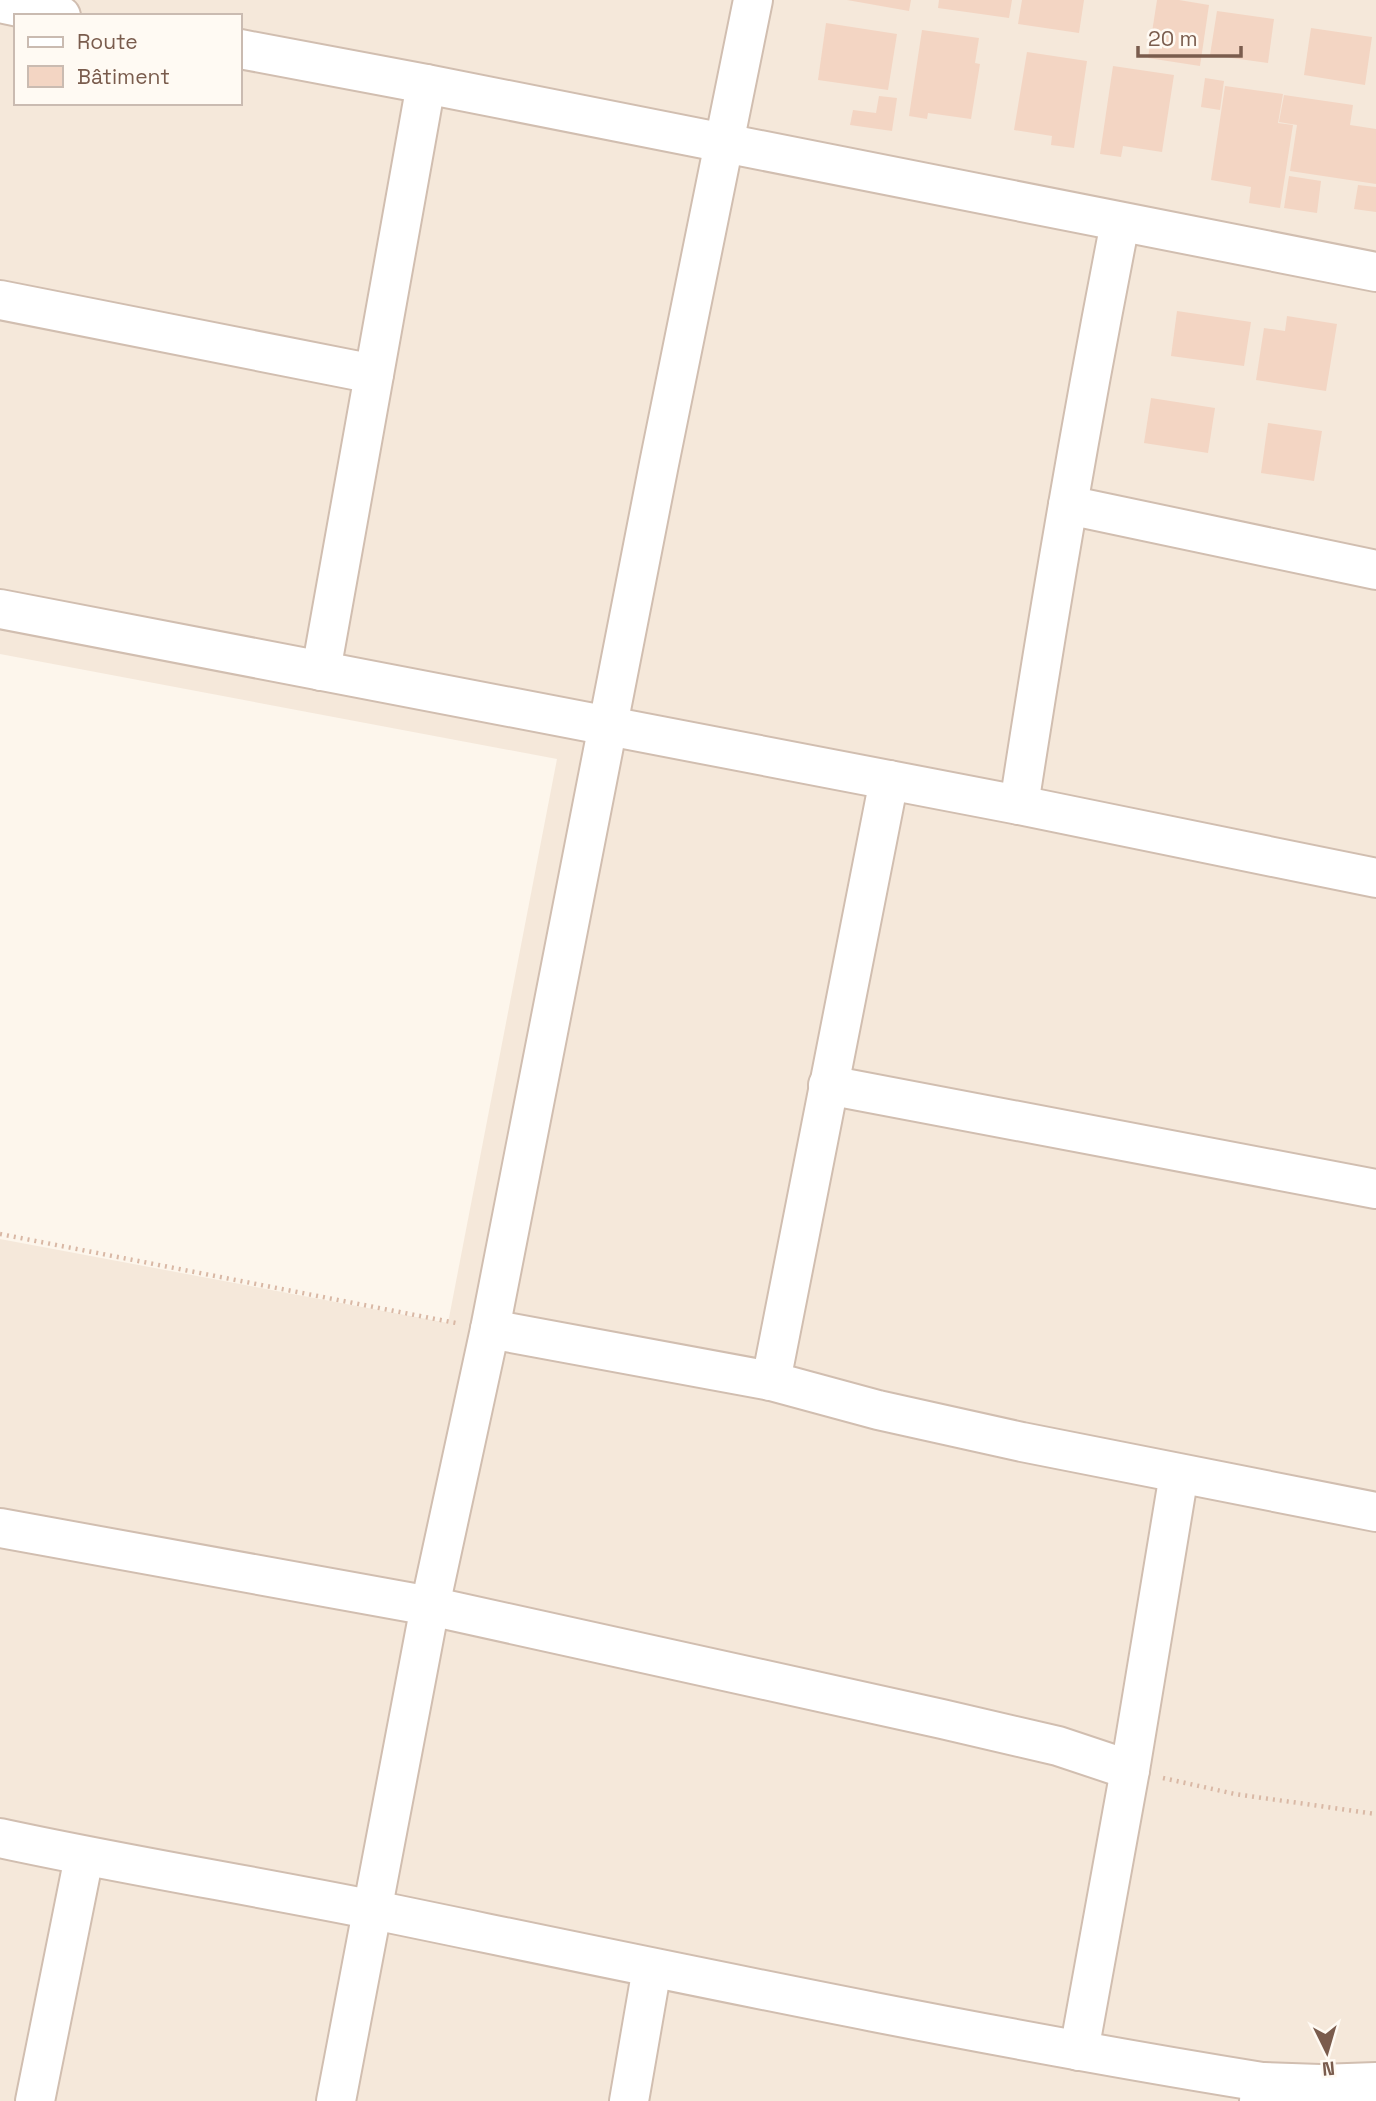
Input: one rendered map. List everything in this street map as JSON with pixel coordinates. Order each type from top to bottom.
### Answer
[{"type":"street","points":[[336,2101],[430,1606],[490,1329],[659,464],[726,144],[753,0]]},
{"type":"street","points":[[0,3],[52,14]]},
{"type":"street","points":[[242,49],[1376,272]]},
{"type":"street","points":[[321,671],[426,84]]},
{"type":"street","points":[[1019,805],[1043,646],[1120,223]]},
{"type":"street","points":[[0,300],[374,374]]},
{"type":"street","points":[[1068,505],[1376,570]]},
{"type":"street","points":[[0,609],[1019,805],[1376,878]]},
{"type":"street","points":[[771,1381],[889,780]]},
{"type":"street","points":[[828,1085],[1376,1189]]},
{"type":"street","points":[[490,1329],[771,1381],[878,1410],[1179,1474],[1376,1512]]},
{"type":"street","points":[[1079,2051],[1130,1770],[1179,1474]]},
{"type":"street","points":[[0,1528],[430,1606],[1058,1746],[1130,1770]]},
{"type":"street","points":[[0,1838],[84,1857],[169,1870],[1079,2051],[1261,2092],[1320,2084],[1376,2081]]},
{"type":"street","points":[[35,2101],[84,1857]]},
{"type":"street","points":[[629,2101],[652,1968]]},
{"type":"path","points":[[0,1234],[490,1329]]},
{"type":"path","points":[[1202,1787],[1309,1806],[1341,1807],[1376,1814]]},
{"type":"shaded area","points":[[0,0],[1376,0],[1376,2101],[0,2101],[0,1239],[448,1323],[557,759],[0,654]]},
{"type":"building","points":[[847,0],[911,0],[909,11]]},
{"type":"building","points":[[939,0],[1012,0],[1009,18],[938,8]]},
{"type":"building","points":[[1022,0],[1084,0],[1079,33],[1018,24]]},
{"type":"building","points":[[1157,0],[1179,0],[1209,5],[1200,66],[1148,58]]},
{"type":"building","points":[[1217,11],[1274,19],[1268,63],[1210,55]]},
{"type":"building","points":[[826,23],[897,34],[888,90],[818,80]]},
{"type":"building","points":[[1311,28],[1372,37],[1365,85],[1304,75]]},
{"type":"building","points":[[922,30],[979,38],[975,63],[980,64],[971,119],[928,113],[927,119],[909,116]]},
{"type":"building","points":[[1027,52],[1087,61],[1074,148],[1051,145],[1052,136],[1014,130]]},
{"type":"building","points":[[1113,66],[1174,75],[1162,152],[1123,146],[1121,157],[1100,154]]},
{"type":"building","points":[[1205,78],[1224,81],[1220,110],[1201,107]]},
{"type":"building","points":[[1225,86],[1283,94],[1278,123],[1293,125],[1280,208],[1249,203],[1251,187],[1211,180]]},
{"type":"building","points":[[1284,95],[1353,105],[1350,125],[1376,129],[1376,184],[1290,171],[1297,125],[1279,122]]},
{"type":"building","points":[[879,96],[897,98],[892,131],[850,125],[853,110],[876,113]]},
{"type":"building","points":[[1289,176],[1321,181],[1317,213],[1284,208]]},
{"type":"building","points":[[1358,185],[1376,187],[1376,212],[1354,209]]},
{"type":"building","points":[[1177,311],[1251,322],[1244,366],[1171,356]]},
{"type":"building","points":[[1287,316],[1337,324],[1326,391],[1256,380],[1264,328],[1285,331]]},
{"type":"building","points":[[1151,398],[1215,408],[1208,453],[1144,443]]},
{"type":"building","points":[[1268,423],[1322,431],[1314,481],[1261,473]]}]
